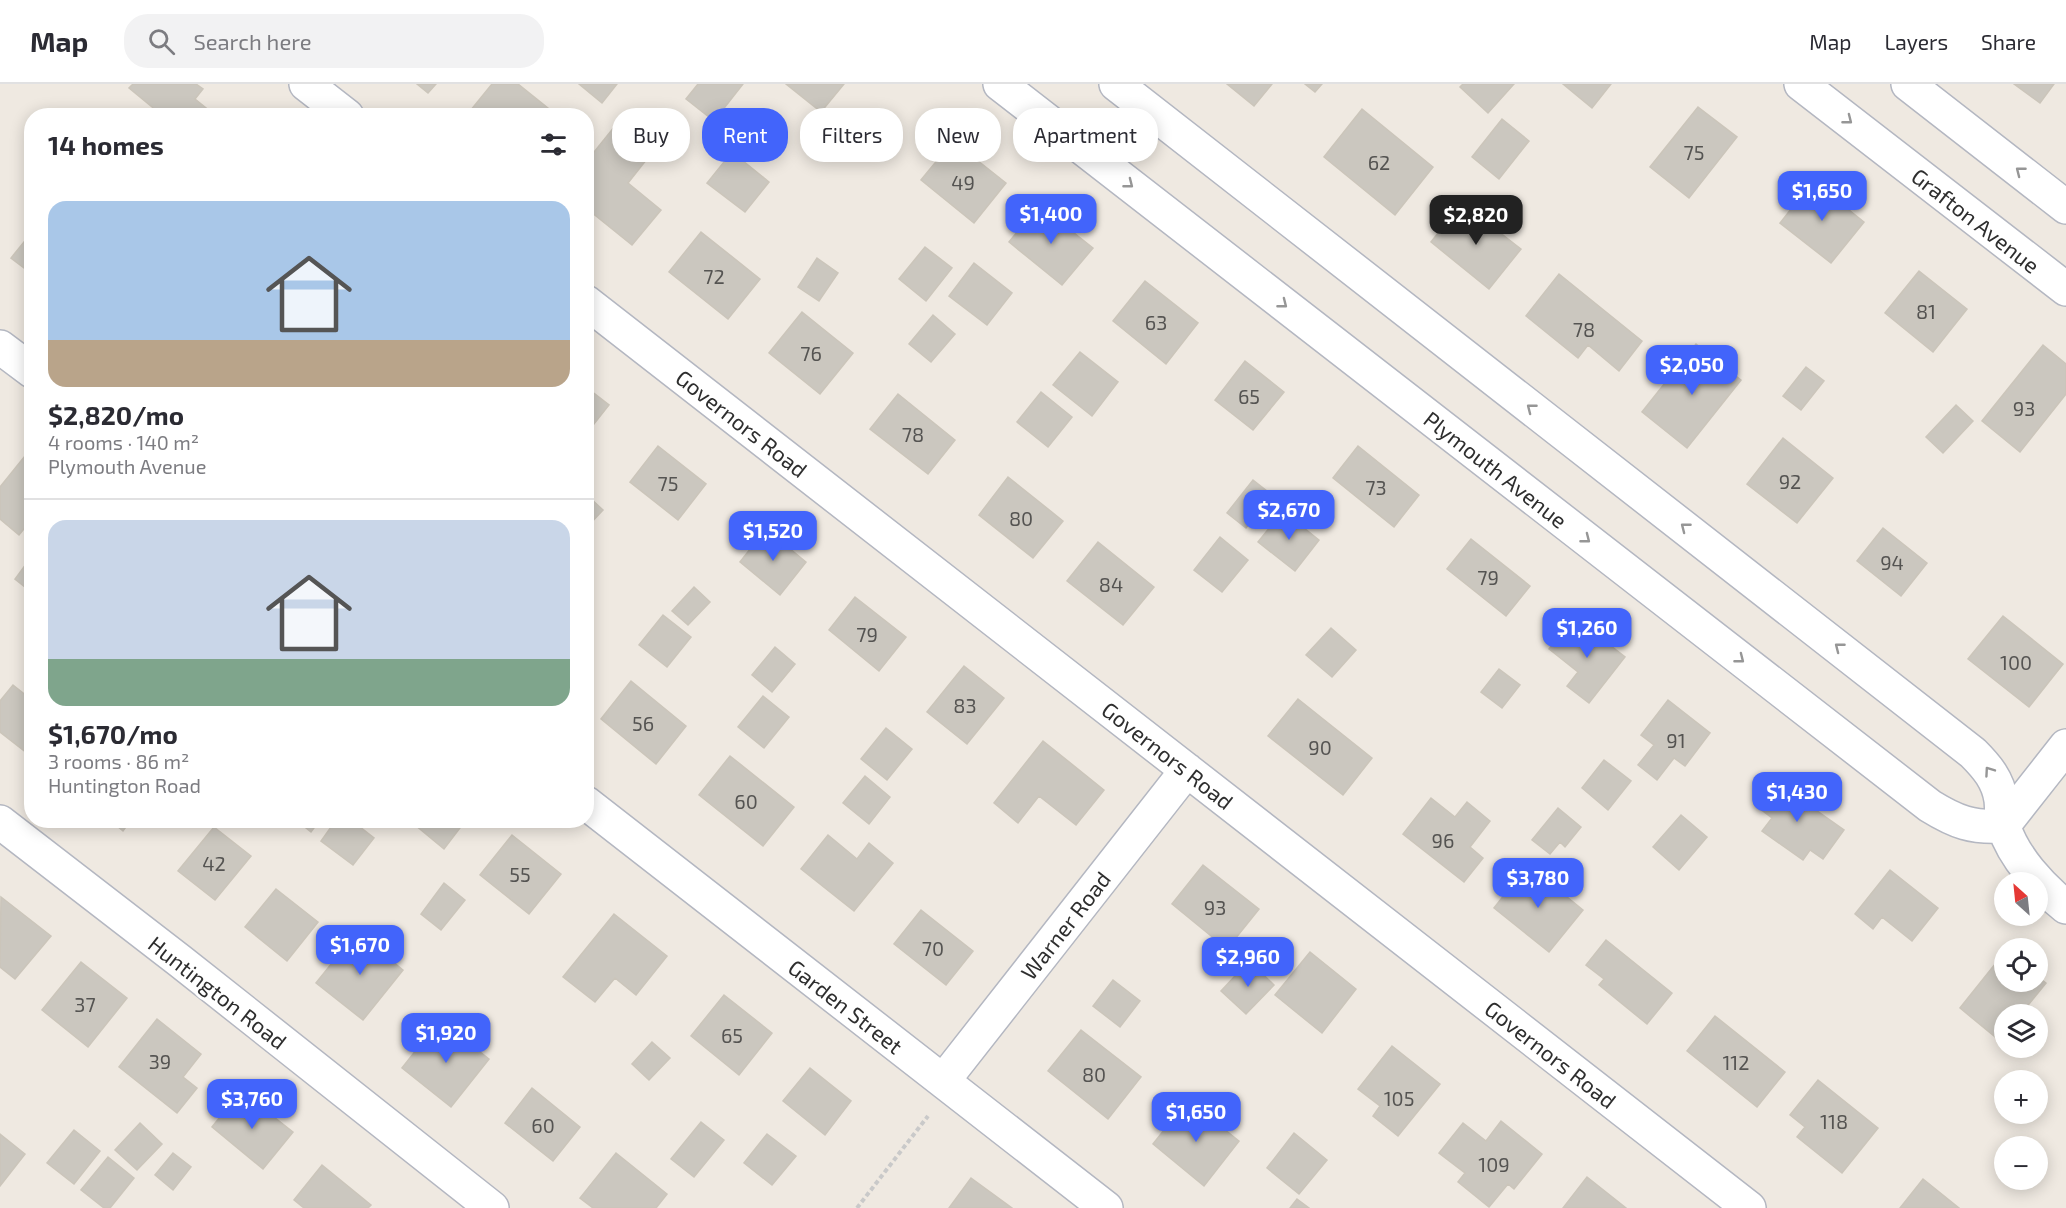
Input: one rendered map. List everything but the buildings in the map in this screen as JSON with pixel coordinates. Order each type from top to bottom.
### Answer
[{"type":"street","points":[[306,84],[337,108]]},
{"type":"street","name":"Plymouth Avenue","points":[[1000,84],[1930,806],[1965,824],[1984,827],[2003,826]]},
{"type":"street","points":[[1116,84],[1974,753],[1997,783],[2003,826],[2027,867],[2066,907]]},
{"type":"street","name":"Grafton Avenue","points":[[1802,84],[2066,289]]},
{"type":"street","points":[[1908,84],[2066,207]]},
{"type":"street","name":"Governors Road","points":[[594,308],[1749,1208]]},
{"type":"street","points":[[0,347],[24,365]]},
{"type":"street","points":[[2003,826],[2066,746]]},
{"type":"street","name":"Warner Road","points":[[947,1084],[1187,770]]},
{"type":"street","name":"Garden Street","points":[[594,809],[1106,1208]]},
{"type":"street","name":"Huntington Road","points":[[0,822],[492,1208]]},
{"type":"path","points":[[857,1208],[947,1084]]}]
